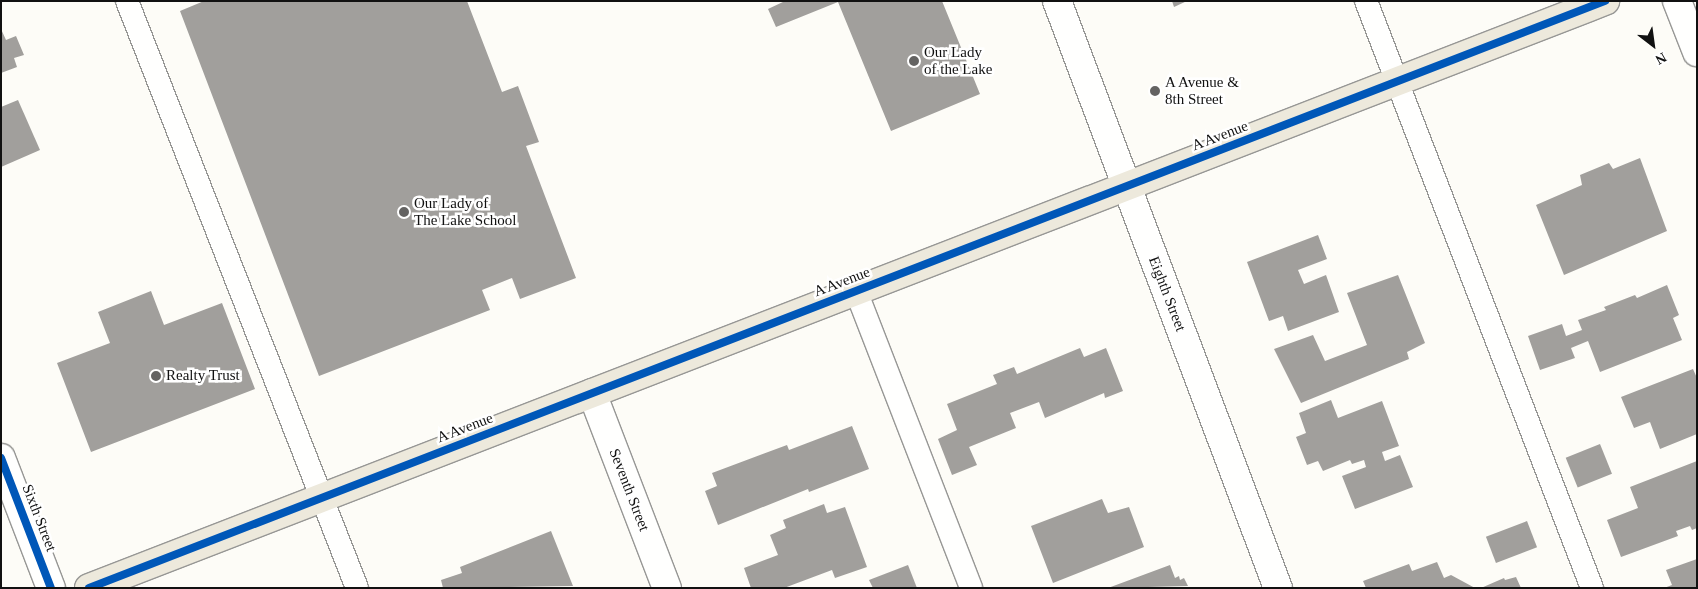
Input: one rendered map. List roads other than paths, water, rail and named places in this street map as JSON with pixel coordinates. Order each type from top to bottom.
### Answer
[{"type":"main road","name":"A Avenue","points":[[89,588],[1606,1]]},
{"type":"street","name":"Eighth Street","points":[[1057,1],[1278,588]]},
{"type":"street","points":[[1677,1],[1697,52]]},
{"type":"street","name":"Seventh Street","points":[[592,393],[666,588]]},
{"type":"street","name":"Sixth Street","points":[[1,458],[51,588]]},
{"type":"lane","points":[[127,1],[357,588]]},
{"type":"lane","points":[[1366,1],[1592,588]]},
{"type":"lane","points":[[856,291],[971,588]]},
{"type":"place","name":"Our Lady of the Lake","points":[[914,61]]},
{"type":"place","name":"A Avenue & 8th Street","points":[[1155,91]]},
{"type":"place","name":"Our Lady of The Lake School","points":[[404,212]]},
{"type":"place","name":"Realty Trust","points":[[156,376]]}]
